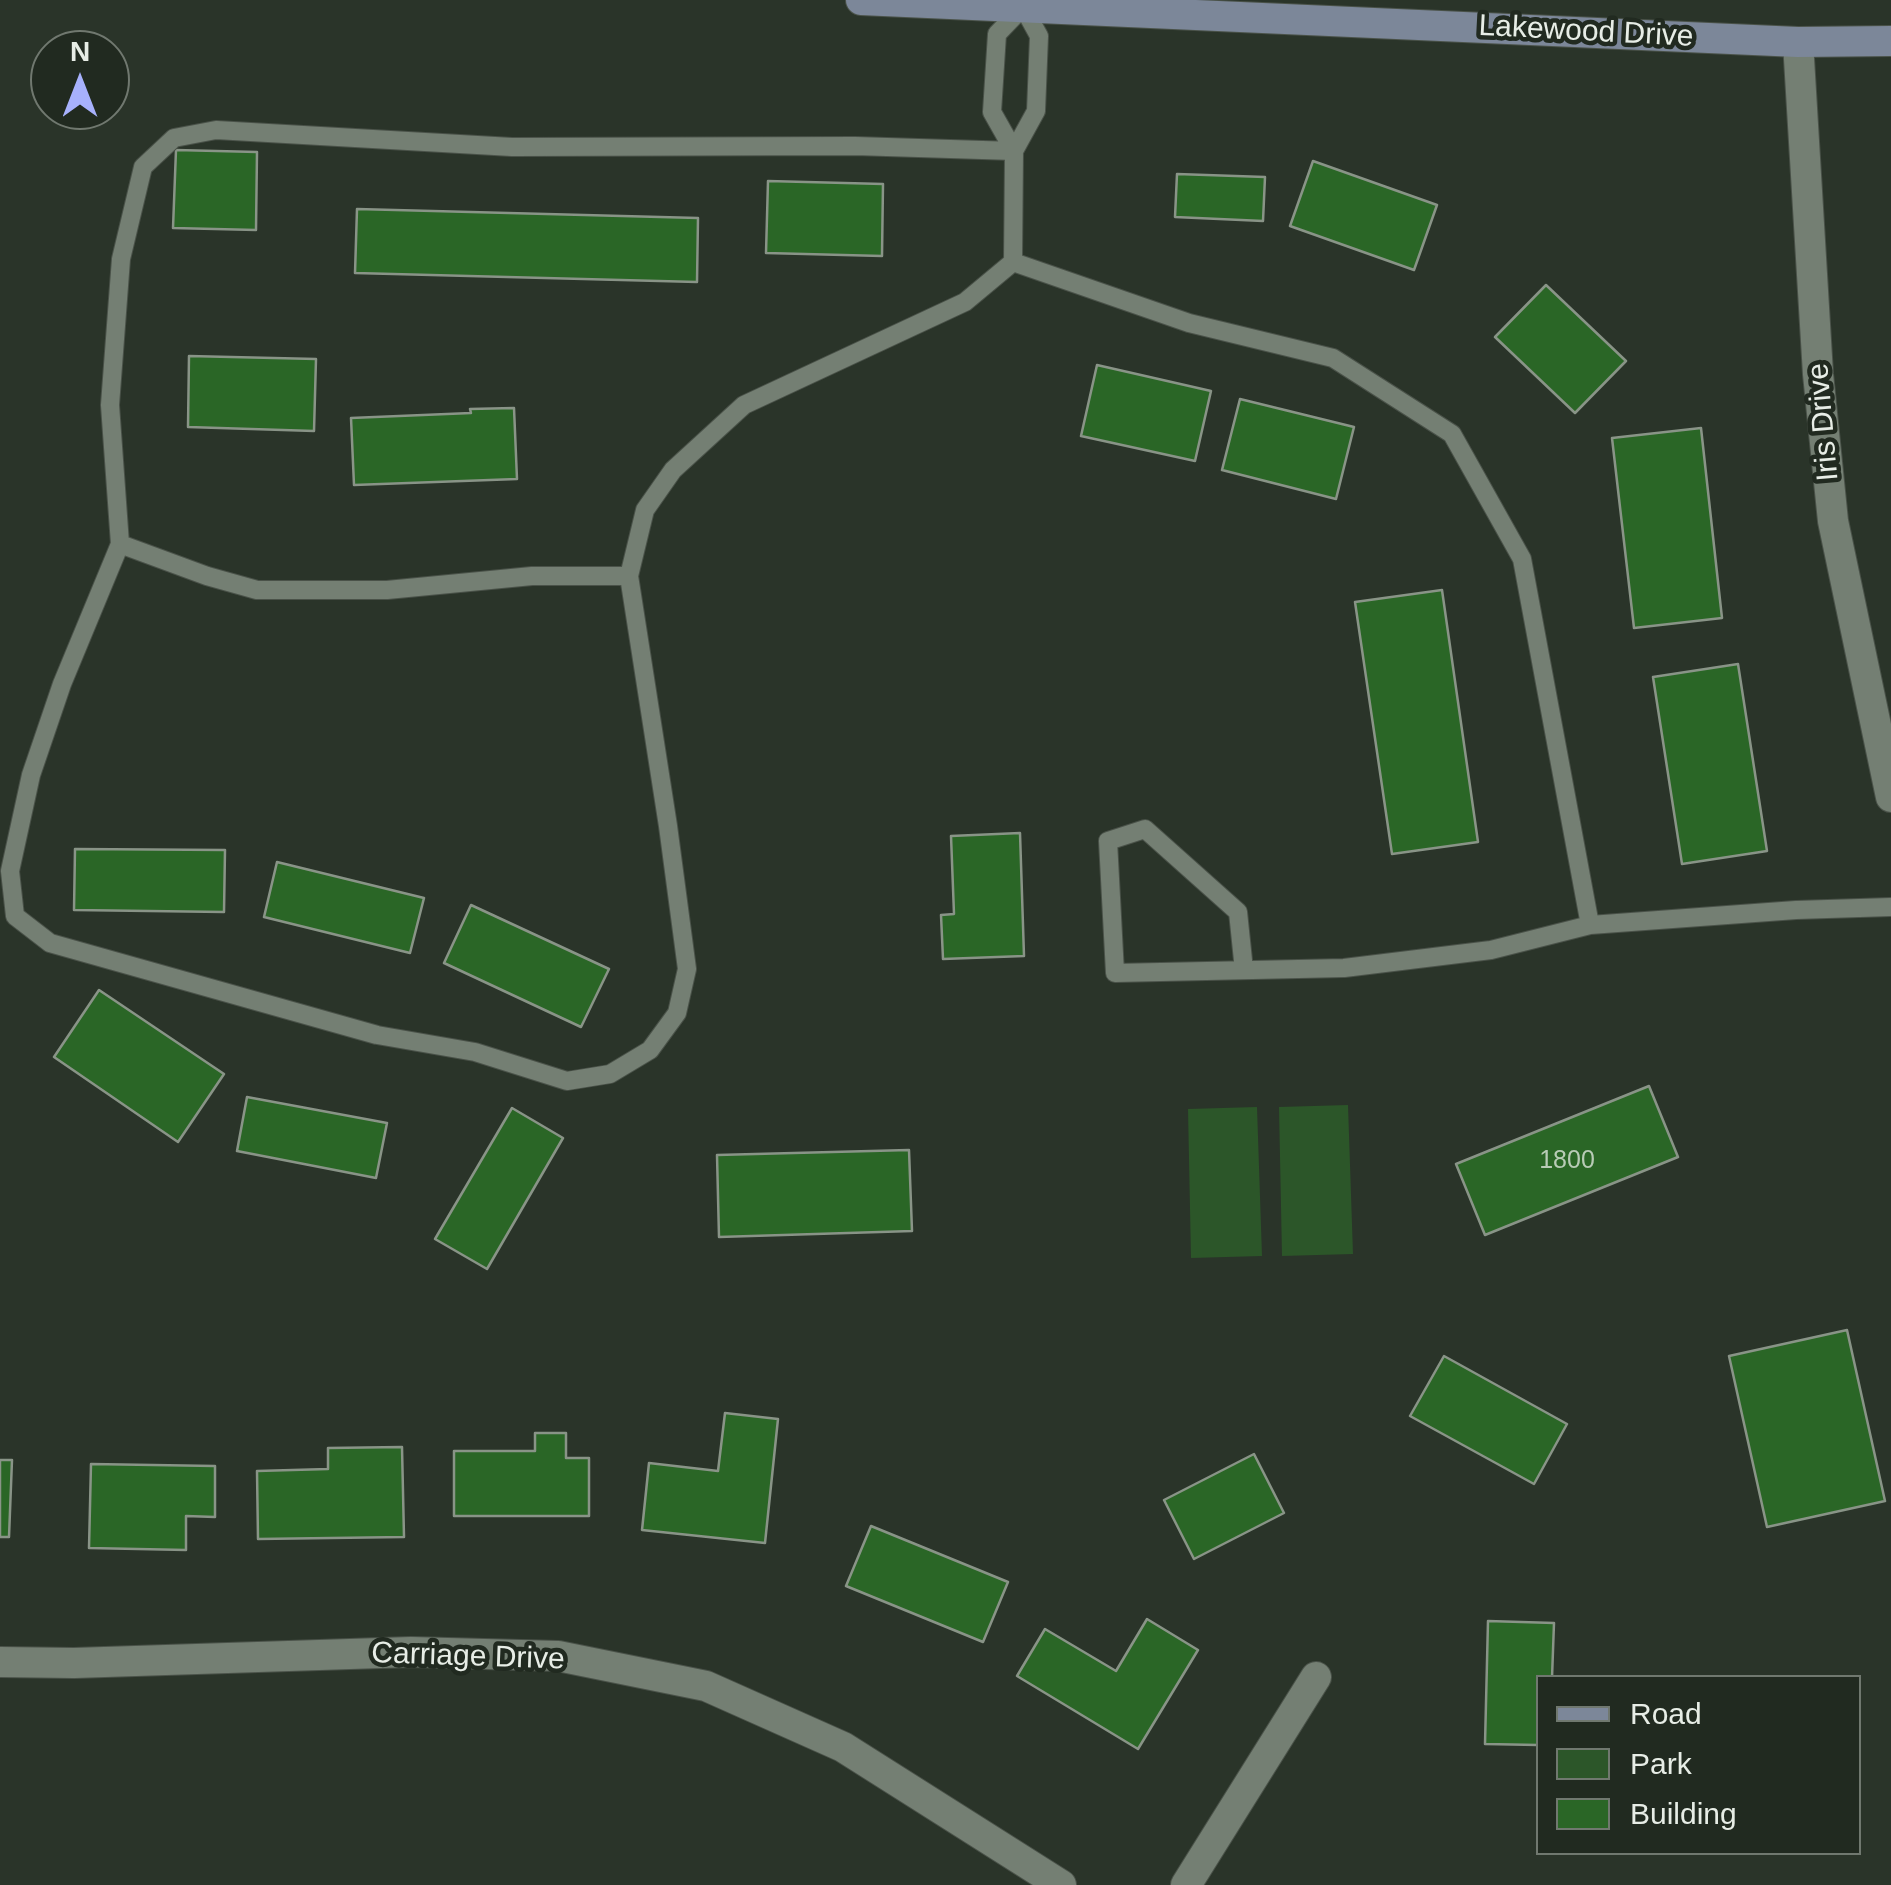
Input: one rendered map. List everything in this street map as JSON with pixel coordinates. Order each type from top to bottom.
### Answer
[{"type":"street","name":"Lakewood Drive","points":[[861,0],[1798,42],[1891,40]]},
{"type":"street","name":"Iris Drive","points":[[1798,42],[1818,374],[1833,521],[1891,797]]},
{"type":"street","name":"Carriage Drive","points":[[0,1662],[74,1664],[411,1652],[558,1656],[706,1686],[844,1746],[1061,1885]]},
{"type":"street","points":[[1186,1885],[1316,1677]]},
{"type":"lane","points":[[1013,262],[1014,152],[1036,111],[1039,36],[1022,7],[997,34],[992,112],[1014,152]]},
{"type":"lane","points":[[1013,262],[965,302],[744,405],[673,470],[645,510],[628,576],[687,969],[677,1014],[650,1050],[610,1074],[567,1081],[475,1052],[377,1035],[50,943],[16,916],[10,872],[31,775],[62,684],[120,544],[110,405],[120,259],[143,167],[174,138],[216,130],[512,147],[854,146],[1014,152]]},
{"type":"lane","points":[[1013,262],[1189,323],[1333,358],[1452,434],[1522,559],[1590,926]]},
{"type":"lane","points":[[120,544],[258,590],[387,590],[532,576],[628,576]]},
{"type":"lane","points":[[1244,970],[1238,912],[1145,829],[1108,841],[1115,973],[1344,968],[1490,950],[1590,926],[1891,907]]},
{"type":"green space","points":[[1348,1105],[1353,1254],[1282,1256],[1279,1107]]},
{"type":"green space","points":[[1257,1107],[1262,1256],[1191,1258],[1188,1109]]},
{"type":"building","points":[[176,150],[257,152],[256,230],[173,228]]},
{"type":"building","points":[[1313,161],[1437,205],[1414,270],[1290,226]]},
{"type":"building","points":[[1177,174],[1265,177],[1263,221],[1175,217]]},
{"type":"building","points":[[768,181],[883,184],[882,256],[766,253]]},
{"type":"building","points":[[357,209],[698,218],[697,282],[355,273]]},
{"type":"building","points":[[1546,285],[1626,361],[1575,413],[1495,337]]},
{"type":"building","points":[[189,356],[316,359],[314,431],[188,427]]},
{"type":"building","points":[[1097,365],[1211,391],[1195,461],[1081,436]]},
{"type":"building","points":[[1240,399],[1354,427],[1336,499],[1222,470]]},
{"type":"building","points":[[514,408],[517,479],[354,485],[351,418]]},
{"type":"building","points":[[1701,428],[1722,618],[1634,628],[1612,438]]},
{"type":"building","points":[[1442,590],[1478,842],[1392,854],[1355,602]]},
{"type":"building","points":[[1738,664],[1767,851],[1682,864],[1653,677]]},
{"type":"building","points":[[1020,833],[1024,956],[943,959],[941,915],[954,914],[951,836]]},
{"type":"building","points":[[75,849],[225,850],[224,912],[74,910]]},
{"type":"building","points":[[277,862],[424,898],[410,953],[264,917]]},
{"type":"building","points":[[471,905],[609,969],[581,1027],[444,963]]},
{"type":"building","points":[[99,990],[224,1074],[178,1142],[54,1057]]},
{"type":"building","points":[[1649,1086],[1678,1157],[1485,1235],[1456,1164]]},
{"type":"building","points":[[247,1097],[387,1123],[376,1178],[237,1151]]},
{"type":"building","points":[[512,1108],[563,1138],[487,1269],[435,1239]]},
{"type":"building","points":[[909,1150],[912,1231],[719,1237],[717,1155]]},
{"type":"building","points":[[1847,1330],[1885,1501],[1767,1527],[1729,1356]]},
{"type":"building","points":[[1444,1356],[1567,1424],[1534,1484],[1410,1416]]},
{"type":"building","points":[[725,1413],[778,1419],[765,1543],[642,1530],[649,1463],[718,1471]]},
{"type":"building","points":[[535,1433],[566,1433],[566,1458],[589,1458],[589,1516],[454,1516],[454,1451],[535,1451]]},
{"type":"building","points":[[402,1447],[404,1537],[258,1539],[257,1471],[328,1469],[328,1448]]},
{"type":"building","points":[[1254,1454],[1284,1513],[1194,1559],[1164,1500]]},
{"type":"building","points":[[0,1460],[12,1460],[9,1537],[0,1537]]},
{"type":"building","points":[[91,1464],[215,1466],[215,1517],[186,1516],[186,1550],[89,1548]]},
{"type":"building","points":[[871,1526],[1008,1582],[983,1642],[846,1586]]},
{"type":"building","points":[[1147,1619],[1198,1650],[1138,1749],[1017,1676],[1045,1629],[1116,1671]]},
{"type":"building","points":[[1488,1621],[1554,1623],[1552,1675],[1536,1675],[1536,1745],[1485,1744]]}]
